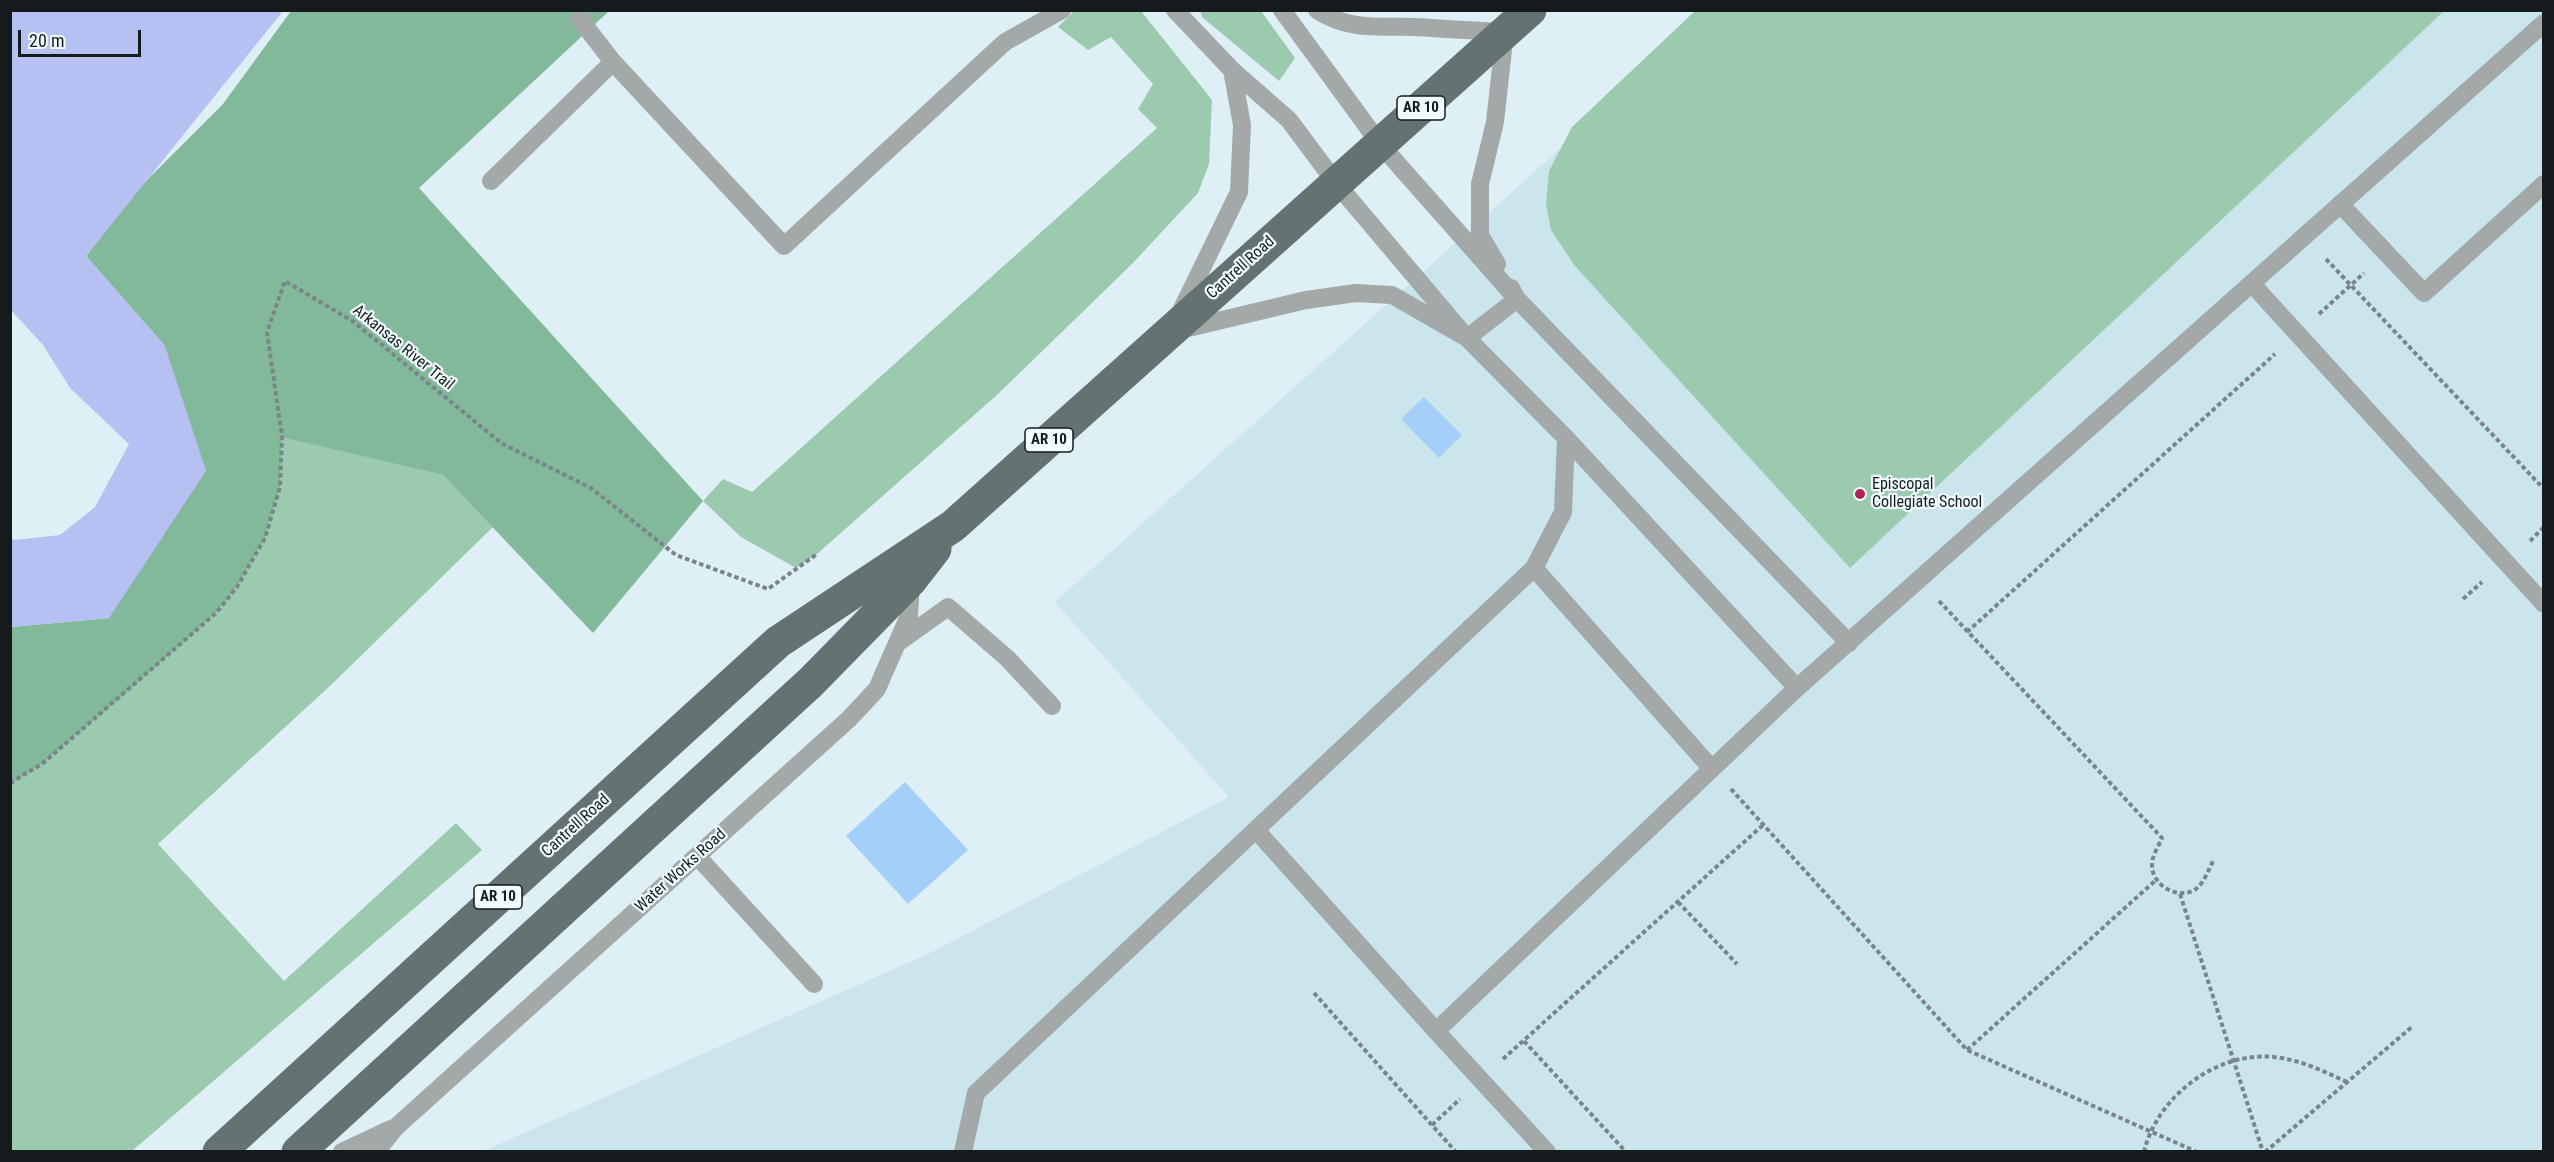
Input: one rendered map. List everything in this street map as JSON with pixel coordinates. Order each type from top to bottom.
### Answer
[{"type":"main road","name":"Cantrell Road","points":[[219,1152],[778,642],[953,526],[1530,10]]},
{"type":"main road","name":"Cantrell Road","points":[[298,1152],[811,682],[911,580],[953,526]]},
{"type":"lane","points":[[581,10],[579,18],[613,62],[784,246],[1005,42],[1062,10]]},
{"type":"lane","points":[[1175,10],[1232,70],[1289,120],[1336,183],[1467,338],[1566,438],[1797,688]]},
{"type":"lane","points":[[1282,10],[1380,144],[1517,299],[1849,643]]},
{"type":"lane","points":[[1317,10],[1330,19],[1361,27],[1505,32],[1495,122],[1480,184],[1480,236],[1517,299]]},
{"type":"lane","points":[[1436,1032],[1797,688],[2544,23]]},
{"type":"lane","points":[[491,181],[613,62]]},
{"type":"lane","points":[[1171,332],[1239,192],[1242,125],[1232,70]]},
{"type":"lane","points":[[2340,204],[2424,293],[2544,184]]},
{"type":"lane","points":[[2252,284],[2544,604]]},
{"type":"lane","points":[[1171,332],[1306,300],[1356,293],[1392,295],[1467,338]]},
{"type":"lane","points":[[1467,338],[1517,299]]},
{"type":"lane","points":[[963,1152],[976,1094],[1534,568],[1563,512],[1566,438]]},
{"type":"lane","points":[[1534,568],[1712,769]]},
{"type":"lane","name":"Water Works Road","points":[[375,1152],[396,1127],[849,720],[877,689],[909,616],[911,580]]},
{"type":"lane","points":[[897,643],[948,606],[1006,658],[1052,706]]},
{"type":"lane","points":[[1256,830],[1546,1152]]},
{"type":"lane","points":[[697,856],[814,984]]},
{"type":"lane","name":"Water Works Road","points":[[342,1152],[396,1127]]},
{"type":"path","points":[[2325,258],[2544,489]]},
{"type":"path","points":[[2316,317],[2366,271]]},
{"type":"path","name":"Arkansas River Trail","points":[[10,783],[42,764],[216,613],[237,587],[265,538],[279,487],[282,436],[267,332],[285,281],[354,322],[501,443],[591,488],[676,555],[768,589],[817,554]]},
{"type":"path","points":[[1967,632],[2283,348]]},
{"type":"path","points":[[2530,541],[2544,527]]},
{"type":"path","points":[[2463,599],[2486,579]]},
{"type":"path","points":[[1938,600],[2162,838],[2151,864],[2156,880],[2167,889],[2180,894],[2195,889],[2213,861]]},
{"type":"path","points":[[1712,769],[1967,1050],[2197,1152]]},
{"type":"path","points":[[1500,1062],[1763,825]]},
{"type":"path","points":[[1967,1050],[2156,880]]},
{"type":"path","points":[[2180,894],[2264,1152],[2413,1026]]},
{"type":"path","points":[[1678,902],[1737,964]]},
{"type":"path","points":[[1314,993],[1456,1152]]},
{"type":"path","points":[[1524,1041],[1626,1152]]},
{"type":"path","points":[[2144,1152],[2149,1131],[2177,1095],[2212,1067],[2234,1060],[2272,1056],[2308,1064],[2348,1082]]},
{"type":"path","points":[[1432,1125],[1463,1097]]},
{"type":"shaded area","name":"Episcopal Collegiate School","points":[[1708,11],[2543,11],[2543,1151],[481,1152],[928,954],[1229,797],[1055,602],[1619,96]]},
{"type":"green space","points":[[1696,10],[2444,11],[1850,568],[1575,266],[1551,230],[1546,204],[1549,171],[1572,127]]},
{"type":"green space","points":[[291,11],[609,11],[419,188],[703,501],[593,633],[443,475],[282,437],[280,487],[265,538],[237,587],[216,613],[123,696],[42,764],[11,783],[11,627],[109,618],[165,346],[86,256],[140,187],[223,104]]},
{"type":"green space","points":[[1074,11],[1141,11],[1212,100],[1209,164],[1198,193],[1132,264],[998,394],[817,554],[796,568],[741,537],[703,501],[723,479],[752,492],[1157,128],[1138,109],[1153,84],[1111,37],[1088,50],[1058,27]]},
{"type":"green space","points":[[1200,11],[1261,11],[1295,58],[1279,81],[1202,17]]},
{"type":"green space","points":[[282,436],[443,475],[493,527],[331,685],[158,844],[284,981],[456,823],[482,850],[132,1151],[11,1152],[11,783],[42,764],[123,696],[216,613],[237,587],[265,538],[280,487]]},
{"type":"water","points":[[11,10],[283,11],[86,256],[165,346],[206,471],[109,618],[11,627],[11,537],[14,540],[60,535],[95,507],[129,444],[70,388],[43,345],[11,310]]},
{"type":"building","points":[[1424,397],[1462,435],[1439,458],[1401,419]]},
{"type":"building","points":[[905,782],[968,850],[908,904],[846,836]]},
{"type":"place","name":"Episcopal Collegiate School","points":[[1860,494]]}]
